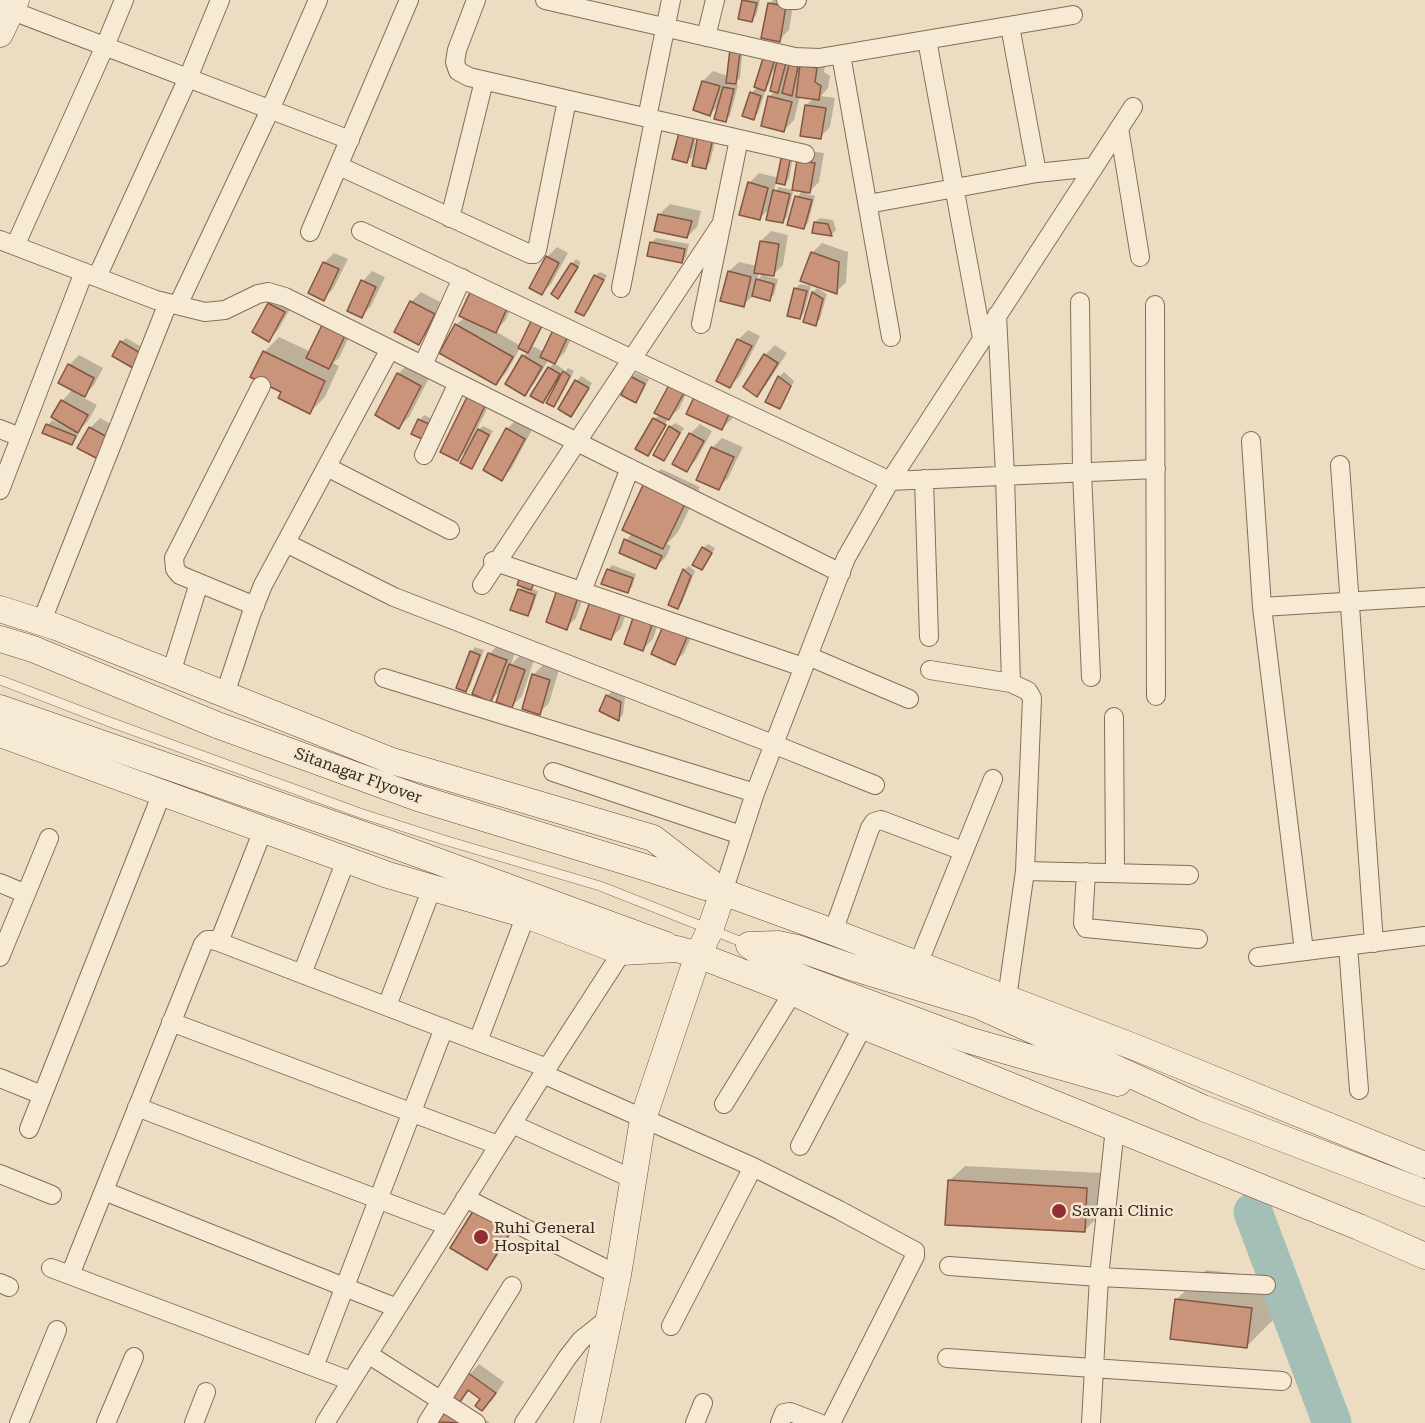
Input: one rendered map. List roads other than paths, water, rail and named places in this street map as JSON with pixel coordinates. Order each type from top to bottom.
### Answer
[{"type":"main road","points":[[0,34],[9,6]]},
{"type":"main road","points":[[0,609],[41,622],[392,761],[653,838],[723,892],[710,930],[688,952],[643,1119],[618,1275],[587,1423]]},
{"type":"main road","name":"Sitanagar Flyover","points":[[0,639],[33,650],[217,725],[418,798],[723,892],[833,932],[1137,1048],[1425,1165]]},
{"type":"main road","points":[[0,708],[396,846],[623,941]]},
{"type":"main road","points":[[0,734],[346,860],[432,888],[623,941],[688,952],[793,992],[864,1026],[1425,1256]]},
{"type":"main road","points":[[749,945],[778,945],[797,948],[850,967],[977,1005],[1203,1107],[1425,1192]]},
{"type":"main road","points":[[749,945],[786,971],[968,1040],[1203,1107]]},
{"type":"street","points":[[124,0],[105,46],[5,245],[156,300],[206,312],[225,310],[258,294],[268,292],[285,297],[840,573]]},
{"type":"street","points":[[0,490],[20,437],[91,275],[188,78],[220,0]]},
{"type":"street","points":[[41,622],[173,304],[270,110],[318,0]]},
{"type":"street","points":[[310,232],[409,0]]},
{"type":"street","points":[[476,0],[457,50],[455,62],[458,71],[469,77],[805,154]]},
{"type":"street","points":[[544,0],[795,57],[819,58],[1073,15]]},
{"type":"street","points":[[621,288],[671,0]]},
{"type":"street","points":[[706,37],[715,0]]},
{"type":"street","points":[[786,0],[798,0]]},
{"type":"street","points":[[9,6],[105,46],[350,140]]},
{"type":"street","points":[[1010,26],[1037,173]]},
{"type":"street","points":[[927,40],[982,338]]},
{"type":"street","points":[[841,55],[891,337]]},
{"type":"street","points":[[450,218],[484,81]]},
{"type":"street","points":[[339,166],[534,254],[537,250],[567,100]]},
{"type":"street","points":[[723,892],[754,793],[846,558],[890,480],[1133,107]]},
{"type":"street","points":[[1119,128],[1140,257]]},
{"type":"street","points":[[701,324],[739,139]]},
{"type":"street","points":[[868,204],[1037,173],[1094,167]]},
{"type":"street","points":[[482,585],[722,223]]},
{"type":"street","points":[[362,231],[890,480],[1156,469]]},
{"type":"street","points":[[423,365],[462,278]]},
{"type":"street","points":[[1080,302],[1082,472],[1091,677]]},
{"type":"street","points":[[1155,304],[1156,696]]},
{"type":"street","points":[[997,315],[1005,476],[1011,683]]},
{"type":"street","points":[[225,694],[263,585],[390,349]]},
{"type":"street","points":[[424,455],[458,382]]},
{"type":"street","points":[[255,606],[180,575],[175,569],[174,558],[261,386]]},
{"type":"street","points":[[0,429],[20,437]]},
{"type":"street","points":[[1251,441],[1262,607],[1304,951]]},
{"type":"street","points":[[1340,465],[1374,943]]},
{"type":"street","points":[[327,466],[450,530]]},
{"type":"street","points":[[582,591],[630,468]]},
{"type":"street","points":[[924,479],[929,637]]},
{"type":"street","points":[[285,543],[394,597],[875,785]]},
{"type":"street","points":[[493,561],[806,662],[909,699]]},
{"type":"street","points":[[171,673],[199,583]]},
{"type":"street","points":[[1262,607],[1425,597]]},
{"type":"street","points":[[930,670],[1011,683],[1028,691],[1032,698],[1025,871],[1007,998]]},
{"type":"street","points":[[384,678],[754,793]]},
{"type":"street","points":[[1114,717],[1116,873]]},
{"type":"street","points":[[552,772],[741,835]]},
{"type":"street","points":[[918,964],[993,779]]},
{"type":"street","points":[[29,1129],[162,793]]},
{"type":"street","points":[[833,932],[874,822],[881,820],[963,851]]},
{"type":"street","points":[[219,942],[263,830]]},
{"type":"street","points":[[0,957],[50,838]]},
{"type":"street","points":[[302,974],[346,860]]},
{"type":"street","points":[[1025,871],[1189,875]]},
{"type":"street","points":[[1086,872],[1083,923],[1086,928],[1198,939]]},
{"type":"street","points":[[0,883],[26,894]]},
{"type":"street","points":[[387,1006],[432,888]]},
{"type":"street","points":[[478,1041],[526,915]]},
{"type":"street","points":[[1258,957],[1425,936]]},
{"type":"street","points":[[70,1275],[202,944],[207,939],[478,1041],[643,1119],[753,1167],[915,1251],[915,1256],[831,1423]]},
{"type":"street","points":[[324,1423],[545,1071],[623,941]]},
{"type":"street","points":[[1348,946],[1359,1090]]},
{"type":"street","points":[[724,1104],[793,992]]},
{"type":"street","points":[[171,1022],[498,1145]]},
{"type":"street","points":[[800,1146],[864,1026]]},
{"type":"street","points":[[314,1367],[444,1028]]},
{"type":"street","points":[[0,1078],[42,1095]]},
{"type":"street","points":[[138,1107],[448,1226]]},
{"type":"street","points":[[512,1124],[633,1179]]},
{"type":"street","points":[[1091,1423],[1099,1277],[1115,1128]]},
{"type":"street","points":[[671,1326],[753,1167]]},
{"type":"street","points":[[0,1174],[52,1196]]},
{"type":"street","points":[[104,1191],[397,1308]]},
{"type":"street","points":[[465,1198],[618,1275]]},
{"type":"street","points":[[949,1266],[1099,1277],[1266,1285]]},
{"type":"street","points":[[51,1268],[351,1381]]},
{"type":"street","points":[[427,1423],[512,1287]]},
{"type":"street","points":[[524,1423],[581,1340],[610,1317]]},
{"type":"street","points":[[19,1423],[57,1330]]},
{"type":"street","points":[[368,1354],[476,1423]]},
{"type":"street","points":[[105,1423],[134,1357]]},
{"type":"street","points":[[947,1358],[1282,1381]]},
{"type":"street","points":[[194,1423],[206,1392]]},
{"type":"street","points":[[695,1423],[703,1403]]},
{"type":"street","points":[[780,1423],[784,1413],[790,1412],[819,1423]]},
{"type":"lane","points":[[0,680],[360,813],[600,886],[749,945]]},
{"type":"waterway","points":[[1253,1212],[1332,1423]]},
{"type":"place","name":"Savani Clinic","points":[[1059,1211]]},
{"type":"place","name":"Ruhi General Hospital","points":[[481,1237]]}]
